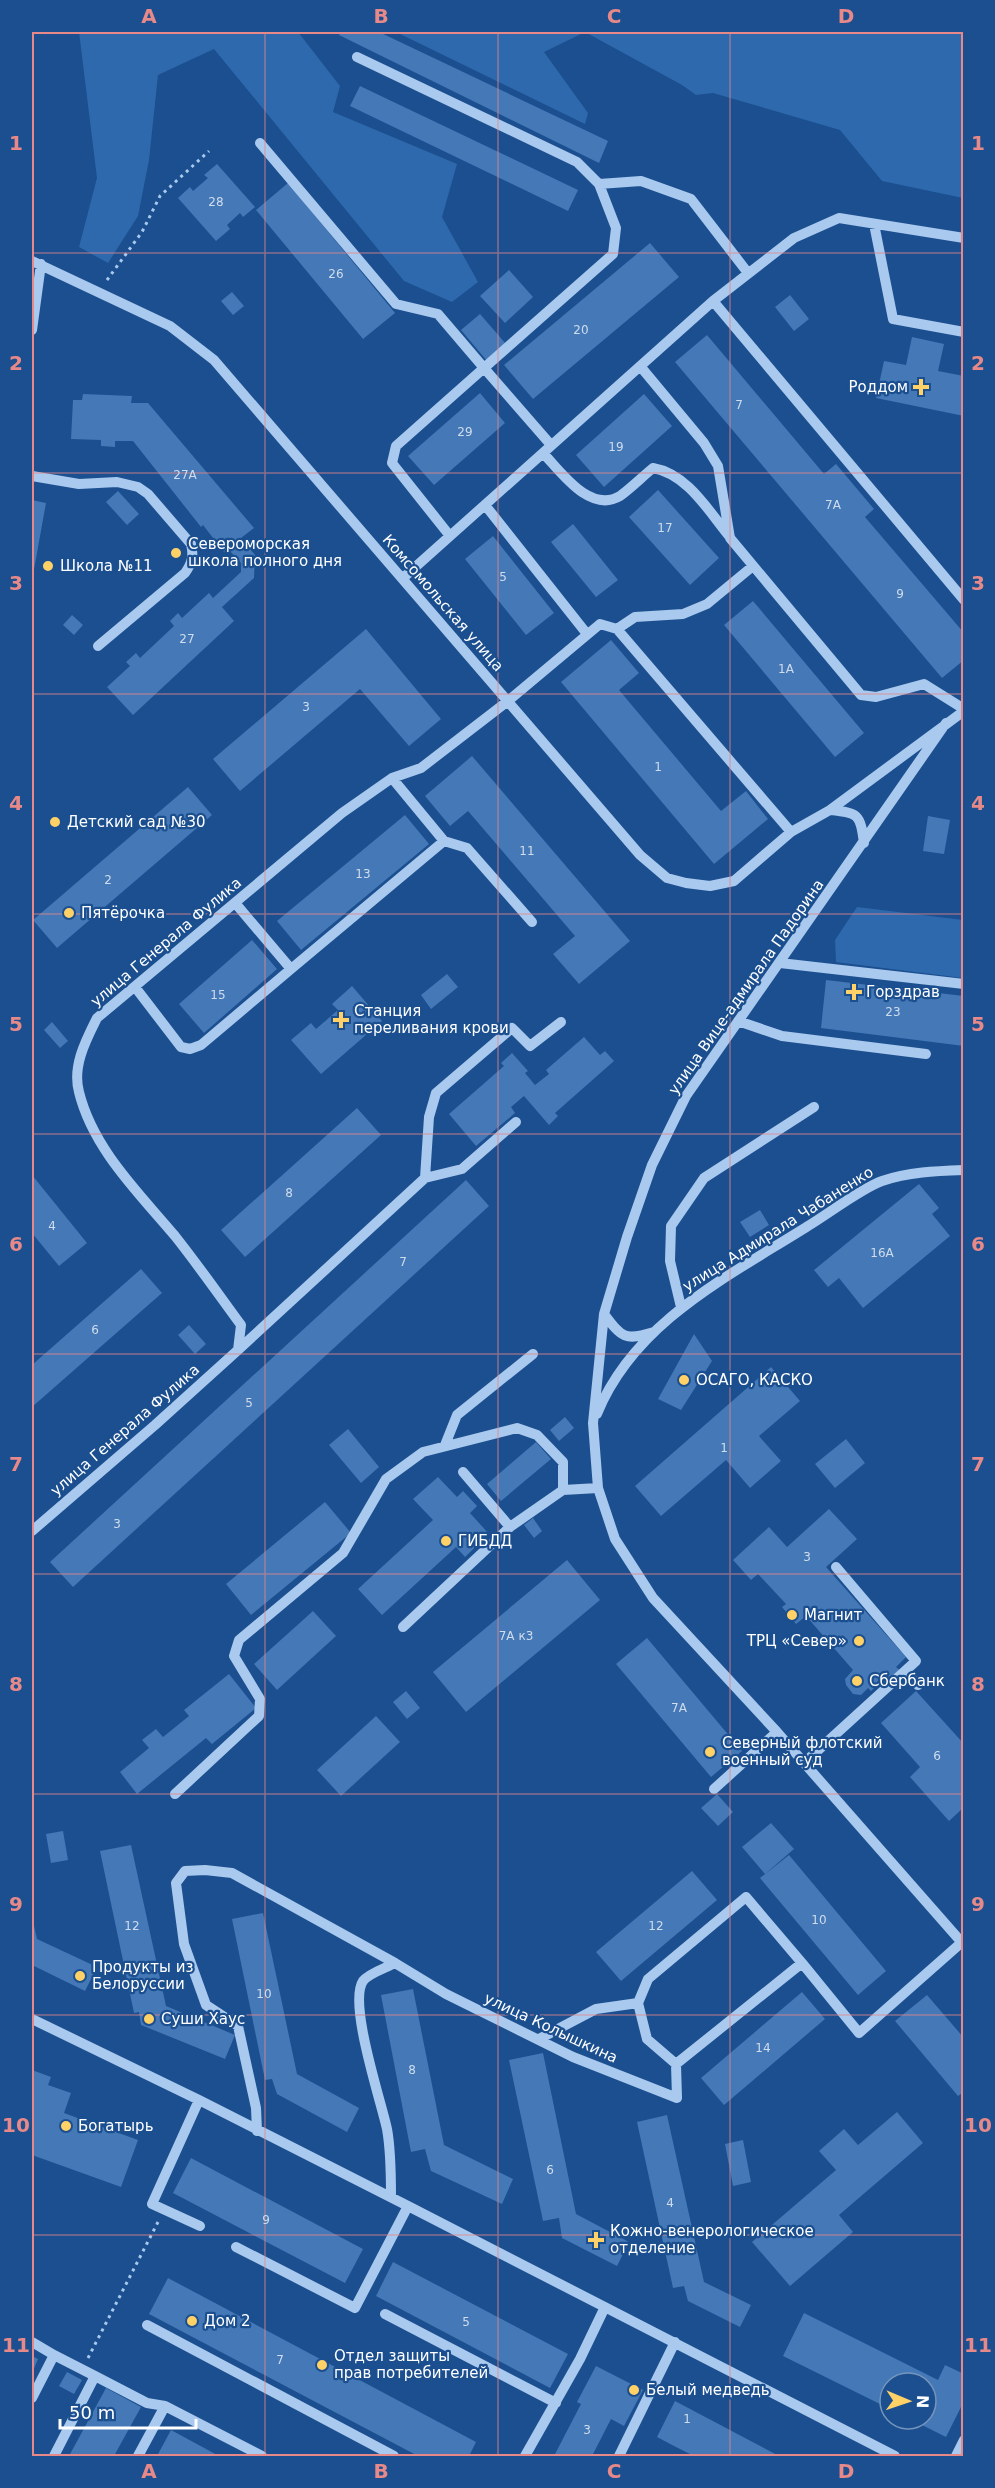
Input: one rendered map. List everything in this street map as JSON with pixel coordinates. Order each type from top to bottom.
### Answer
[{"type":"street","points":[[357,57],[577,162],[599,184],[616,228],[613,254],[396,446],[392,463],[450,536]]},
{"type":"street","points":[[260,143],[396,304],[438,314],[484,368],[579,492],[602,501],[618,497],[653,468],[667,471],[683,481],[861,695],[876,697],[924,684],[963,710]]},
{"type":"street","points":[[599,184],[641,181],[691,200],[748,273]]},
{"type":"street","points":[[403,578],[713,301],[794,238],[839,218],[963,238]]},
{"type":"street","points":[[874,224],[892,319],[963,332]]},
{"type":"street","points":[[32,330],[36,263]]},
{"type":"street","name":"Комсомольская улица","points":[[36,263],[170,326],[214,360],[640,855],[667,878],[710,886],[734,880],[791,832],[830,810],[963,710]]},
{"type":"street","points":[[713,301],[963,600]]},
{"type":"street","points":[[640,366],[704,443],[718,466],[730,538]]},
{"type":"street","points":[[32,476],[79,484],[117,482],[138,487],[148,494],[191,544],[192,564],[185,573],[99,646]]},
{"type":"street","points":[[485,505],[587,634],[600,624],[617,629],[791,832]]},
{"type":"street","points":[[617,629],[636,618],[683,614],[707,604],[753,566]]},
{"type":"street","name":"улица Генерала Фулика","points":[[238,1350],[241,1325],[176,1238],[118,1170],[93,1127],[78,1091],[82,1048],[97,1018],[342,813],[392,778],[421,768],[508,701],[587,634]]},
{"type":"street","name":"Комсомольская улица","points":[[864,843],[946,723]]},
{"type":"street","points":[[392,778],[444,841],[467,848],[532,922]]},
{"type":"street","points":[[830,810],[853,812],[860,820],[864,843]]},
{"type":"street","points":[[135,987],[181,1047],[190,1049],[201,1045],[444,841]]},
{"type":"street","name":"улица Вице-адмирала Падорина","points":[[864,843],[686,1096],[652,1165],[604,1314],[593,1423],[598,1488],[615,1539],[654,1598],[777,1732],[962,1944]]},
{"type":"street","points":[[236,903],[291,969]]},
{"type":"street","points":[[780,963],[963,984]]},
{"type":"street","points":[[738,1021],[782,1036],[926,1054]]},
{"type":"street","points":[[516,1122],[462,1169],[425,1178],[429,1117],[436,1093],[512,1028],[530,1046],[561,1022]]},
{"type":"street","points":[[681,1307],[670,1261],[671,1226],[704,1178],[814,1107]]},
{"type":"street","name":"улица Адмирала Чабаненко","points":[[593,1423],[603,1400],[623,1367],[654,1332],[681,1307],[880,1181],[915,1172],[963,1170]]},
{"type":"street","name":"улица Генерала Фулика","points":[[32,1531],[155,1425],[425,1178]]},
{"type":"street","points":[[604,1314],[619,1334],[633,1339],[654,1332]]},
{"type":"street","points":[[445,1445],[457,1415],[533,1354]]},
{"type":"street","points":[[175,1794],[258,1716],[260,1699],[234,1656],[240,1640],[343,1553],[386,1479],[423,1452],[517,1428],[537,1435],[563,1462],[562,1490]]},
{"type":"street","points":[[463,1472],[510,1527]]},
{"type":"street","points":[[403,1628],[510,1527],[562,1490],[598,1488]]},
{"type":"street","points":[[804,1763],[916,1662],[836,1567]]},
{"type":"street","points":[[906,1672],[918,1685]]},
{"type":"street","points":[[714,1789],[777,1732]]},
{"type":"street","name":"улица Колышкина","points":[[257,2131],[256,2108],[238,2026],[206,2005],[184,1944],[176,1883],[185,1871],[205,1870],[232,1873],[395,1963],[446,1994],[573,2057],[677,2098],[676,2064]]},
{"type":"street","points":[[802,1963],[676,2064],[647,2039],[638,2002],[648,1979],[746,1897],[802,1963],[859,2032],[962,1944]]},
{"type":"street","points":[[391,2197],[392,2172],[387,2128],[374,2089],[359,2004],[360,1988],[364,1980],[395,1963]]},
{"type":"street","points":[[539,2039],[596,2009],[638,2002]]},
{"type":"street","points":[[32,2019],[391,2197],[895,2457]]},
{"type":"street","points":[[199,2100],[152,2204],[200,2226]]},
{"type":"street","points":[[236,2247],[355,2308],[408,2206]]},
{"type":"street","points":[[525,2457],[556,2403],[605,2307]]},
{"type":"street","points":[[385,2314],[556,2403]]},
{"type":"street","points":[[147,2325],[394,2457]]},
{"type":"street","points":[[32,2342],[147,2403],[165,2406],[262,2457]]},
{"type":"street","points":[[619,2456],[675,2342]]},
{"type":"street","points":[[32,2398],[54,2355]]},
{"type":"street","points":[[54,2457],[95,2376]]},
{"type":"street","points":[[138,2457],[165,2406]]},
{"type":"street","points":[[956,2457],[963,2439]]},
{"type":"path","points":[[98,291],[142,232],[160,196],[209,151]]},
{"type":"path","points":[[82,2369],[164,2210]]},
{"type":"shaded area","points":[[79,32],[298,32],[340,86],[333,112],[457,164],[442,217],[478,282],[452,302],[404,281],[214,49],[158,75],[149,160],[138,216],[108,263],[79,247],[97,178]]},
{"type":"shaded area","points":[[396,32],[585,32],[544,52],[588,113],[585,124]]},
{"type":"shaded area","points":[[585,32],[963,32],[963,198],[882,181],[840,130],[713,93],[696,95]]},
{"type":"shaded area","points":[[857,907],[963,920],[963,978],[836,962],[835,940]]},
{"type":"building","points":[[340,32],[379,32],[608,141],[599,163],[339,35]]},
{"type":"building","points":[[360,86],[578,190],[568,211],[350,106]]},
{"type":"building","points":[[217,164],[255,207],[243,217],[240,213],[227,225],[230,229],[216,241],[178,198],[190,187],[193,191],[208,178],[204,175]]},
{"type":"building","points":[[288,183],[395,313],[363,339],[256,210]]},
{"type":"building","points":[[650,243],[679,277],[533,399],[504,365]]},
{"type":"building","points":[[509,270],[533,297],[505,323],[480,296]]},
{"type":"building","points":[[232,292],[244,306],[233,315],[221,301]]},
{"type":"building","points":[[790,295],[809,319],[794,331],[775,307]]},
{"type":"building","points":[[480,314],[506,344],[487,361],[461,330]]},
{"type":"building","points":[[707,335],[824,474],[836,464],[874,509],[865,517],[964,633],[964,660],[942,678],[675,362]]},
{"type":"building","name":"Роддом","points":[[912,337],[944,344],[938,371],[964,376],[964,416],[876,398],[884,361],[906,365]]},
{"type":"building","points":[[480,393],[505,423],[434,485],[408,456]]},
{"type":"building","points":[[83,394],[132,396],[131,403],[148,403],[254,528],[241,538],[255,555],[254,578],[222,607],[234,621],[133,715],[107,687],[130,666],[126,662],[136,653],[140,658],[174,626],[170,621],[178,613],[182,618],[209,593],[213,598],[241,572],[241,563],[228,549],[224,552],[203,525],[201,527],[133,441],[115,441],[115,447],[101,446],[101,440],[71,439],[73,400],[82,400]]},
{"type":"building","points":[[644,394],[672,426],[604,487],[576,455]]},
{"type":"building","points":[[658,490],[719,558],[690,585],[629,517]]},
{"type":"building","points":[[118,491],[139,514],[127,525],[106,502]]},
{"type":"building","points":[[32,500],[46,503],[33,575],[32,575]]},
{"type":"building","points":[[573,524],[618,580],[596,597],[551,542]]},
{"type":"building","points":[[493,536],[554,613],[526,635],[465,559]]},
{"type":"building","points":[[753,601],[864,733],[835,757],[724,625]]},
{"type":"building","points":[[72,615],[83,625],[74,635],[63,625]]},
{"type":"building","points":[[366,629],[441,719],[409,746],[360,689],[240,791],[213,759]]},
{"type":"building","points":[[611,640],[639,673],[619,690],[721,811],[746,791],[768,819],[714,864],[561,682]]},
{"type":"building","points":[[472,756],[630,941],[579,984],[553,954],[575,936],[468,811],[450,826],[425,796]]},
{"type":"building","points":[[188,787],[212,815],[57,948],[33,920]]},
{"type":"building","points":[[405,815],[429,844],[301,950],[277,921]]},
{"type":"building","points":[[928,816],[950,820],[944,854],[923,851]]},
{"type":"building","points":[[252,940],[277,969],[204,1033],[179,1004]]},
{"type":"building","points":[[447,974],[458,987],[431,1009],[421,995]]},
{"type":"building","points":[[826,980],[964,996],[964,1046],[821,1028]]},
{"type":"building","points":[[352,986],[382,1021],[321,1074],[291,1040],[311,1023],[316,1029],[338,1010],[332,1004]]},
{"type":"building","points":[[52,1022],[68,1041],[60,1048],[44,1030]]},
{"type":"building","points":[[584,1037],[600,1055],[605,1051],[614,1061],[555,1113],[558,1116],[549,1125],[524,1096],[511,1107],[515,1113],[476,1146],[449,1114],[504,1066],[501,1063],[512,1053],[528,1071],[525,1073],[535,1085],[549,1074],[546,1070]]},
{"type":"building","points":[[357,1108],[381,1135],[245,1257],[221,1230]]},
{"type":"building","points":[[32,1175],[87,1243],[59,1266],[32,1233]]},
{"type":"building","points":[[466,1180],[489,1206],[73,1587],[50,1562]]},
{"type":"building","points":[[919,1184],[939,1208],[932,1214],[950,1236],[863,1308],[839,1278],[828,1287],[814,1270]]},
{"type":"building","points":[[760,1210],[769,1225],[750,1237],[740,1222]]},
{"type":"building","points":[[141,1269],[162,1293],[32,1407],[32,1365]]},
{"type":"building","points":[[189,1325],[206,1344],[195,1354],[178,1335]]},
{"type":"building","name":"ОСАГО, КАСКО","points":[[694,1334],[712,1361],[681,1410],[658,1399]]},
{"type":"building","points":[[771,1367],[800,1401],[759,1436],[781,1461],[750,1488],[726,1460],[661,1516],[635,1486]]},
{"type":"building","points":[[565,1417],[574,1428],[559,1441],[550,1430]]},
{"type":"building","points":[[348,1429],[379,1467],[361,1483],[329,1445]]},
{"type":"building","points":[[846,1439],[865,1463],[835,1488],[815,1464]]},
{"type":"building","points":[[536,1442],[551,1459],[501,1501],[487,1484]]},
{"type":"building","name":"ГИБДД","points":[[438,1477],[457,1497],[463,1491],[477,1506],[470,1513],[489,1534],[465,1557],[456,1547],[382,1615],[358,1589],[433,1520],[413,1499]]},
{"type":"building","points":[[325,1502],[351,1533],[251,1615],[226,1584]]},
{"type":"building","points":[[829,1509],[857,1539],[826,1567],[906,1657],[896,1667],[901,1671],[887,1684],[882,1680],[871,1691],[868,1688],[861,1695],[853,1694],[846,1685],[845,1679],[853,1670],[806,1616],[796,1624],[782,1607],[786,1604],[758,1574],[751,1580],[733,1560],[769,1527],[787,1547]]},
{"type":"building","points":[[533,1518],[542,1531],[534,1538],[524,1525]]},
{"type":"building","points":[[567,1560],[600,1600],[466,1712],[433,1672]]},
{"type":"building","points":[[313,1611],[336,1636],[277,1690],[254,1664]]},
{"type":"building","points":[[647,1638],[742,1751],[711,1777],[616,1664]]},
{"type":"building","points":[[229,1674],[256,1708],[212,1744],[206,1738],[137,1794],[120,1772],[149,1748],[142,1740],[156,1729],[163,1737],[189,1716],[184,1710]]},
{"type":"building","points":[[406,1691],[420,1708],[407,1719],[393,1702]]},
{"type":"building","points":[[916,1691],[964,1744],[964,1811],[962,1809],[949,1821],[910,1777],[920,1767],[881,1723]]},
{"type":"building","points":[[376,1716],[400,1742],[341,1796],[317,1770]]},
{"type":"building","points":[[717,1794],[733,1812],[718,1826],[701,1808]]},
{"type":"building","points":[[771,1823],[794,1849],[765,1874],[742,1847]]},
{"type":"building","points":[[63,1831],[68,1860],[51,1863],[46,1834]]},
{"type":"building","points":[[131,1845],[166,2006],[235,2035],[225,2059],[141,2025],[139,2012],[134,2013],[100,1851]]},
{"type":"building","points":[[789,1855],[886,1971],[858,1995],[760,1878]]},
{"type":"building","points":[[692,1871],[717,1900],[621,1981],[596,1952]]},
{"type":"building","points":[[263,1913],[297,2074],[359,2108],[347,2132],[277,2094],[272,2079],[265,2080],[232,1919]]},
{"type":"building","points":[[32,1917],[37,1939],[97,1967],[85,1991],[32,1965]]},
{"type":"building","points":[[413,1989],[444,2145],[513,2179],[502,2204],[431,2171],[425,2149],[411,2152],[381,1995]]},
{"type":"building","points":[[802,1992],[825,2019],[724,2105],[701,2078]]},
{"type":"building","points":[[927,1995],[964,2038],[964,2092],[958,2096],[895,2021]]},
{"type":"building","points":[[543,2053],[576,2214],[629,2242],[617,2266],[562,2238],[559,2218],[543,2221],[509,2060]]},
{"type":"building","name":"Богатырь","points":[[32,2070],[51,2077],[48,2085],[71,2093],[64,2113],[138,2140],[121,2187],[32,2155]]},
{"type":"building","points":[[897,2112],[923,2143],[839,2215],[853,2232],[790,2286],[752,2242],[836,2170],[819,2151],[844,2129],[858,2145]]},
{"type":"building","points":[[667,2115],[704,2282],[751,2305],[740,2327],[688,2301],[684,2286],[673,2288],[637,2122]]},
{"type":"building","points":[[743,2140],[751,2182],[733,2186],[725,2144]]},
{"type":"building","points":[[191,2158],[363,2249],[345,2283],[173,2193]]},
{"type":"building","points":[[393,2262],[568,2354],[550,2388],[376,2296]]},
{"type":"building","points":[[168,2278],[476,2442],[469,2456],[418,2456],[149,2314]]},
{"type":"building","points":[[804,2313],[920,2371],[878,2371],[878,2403],[783,2356]]},
{"type":"building","points":[[32,2356],[38,2359],[32,2373]]},
{"type":"building","points":[[945,2365],[964,2374],[964,2401],[946,2437],[934,2431],[938,2431],[938,2380]]},
{"type":"building","points":[[596,2366],[643,2390],[624,2426],[611,2419],[592,2456],[554,2456],[581,2404],[577,2402]]},
{"type":"building","points":[[67,2372],[82,2380],[74,2394],[59,2386]]},
{"type":"building","points":[[106,2388],[141,2407],[114,2456],[69,2456]]},
{"type":"building","points":[[675,2401],[779,2456],[694,2456],[674,2446],[657,2437]]},
{"type":"building","points":[[171,2430],[219,2456],[157,2456]]},
{"type":"place","name":"Роддом","points":[[921,387]]},
{"type":"place","name":"Североморская школа полного дня","points":[[176,553]]},
{"type":"place","name":"Школа №11","points":[[48,566]]},
{"type":"place","name":"Детский сад №30","points":[[55,822]]},
{"type":"place","name":"Пятёрочка","points":[[69,913]]},
{"type":"place","name":"Горздрав","points":[[854,992]]},
{"type":"place","name":"Станция переливания крови","points":[[341,1020]]},
{"type":"place","name":"ОСАГО, КАСКО","points":[[684,1380]]},
{"type":"place","name":"ГИБДД","points":[[446,1541]]},
{"type":"place","name":"Магнит","points":[[792,1615]]},
{"type":"place","name":"ТРЦ «Север»","points":[[859,1641]]},
{"type":"place","name":"Сбербанк","points":[[857,1681]]},
{"type":"place","name":"Северный флотский военный суд","points":[[710,1752]]},
{"type":"place","name":"Продукты из Белоруссии","points":[[80,1976]]},
{"type":"place","name":"Суши Хаус","points":[[149,2019]]},
{"type":"place","name":"Богатырь","points":[[66,2126]]},
{"type":"place","name":"Кожно-венерологическое отделение","points":[[596,2240]]},
{"type":"place","name":"Дом 2","points":[[192,2321]]},
{"type":"place","name":"Отдел защиты прав потребителей","points":[[322,2365]]},
{"type":"place","name":"Белый медведь","points":[[634,2390]]}]
